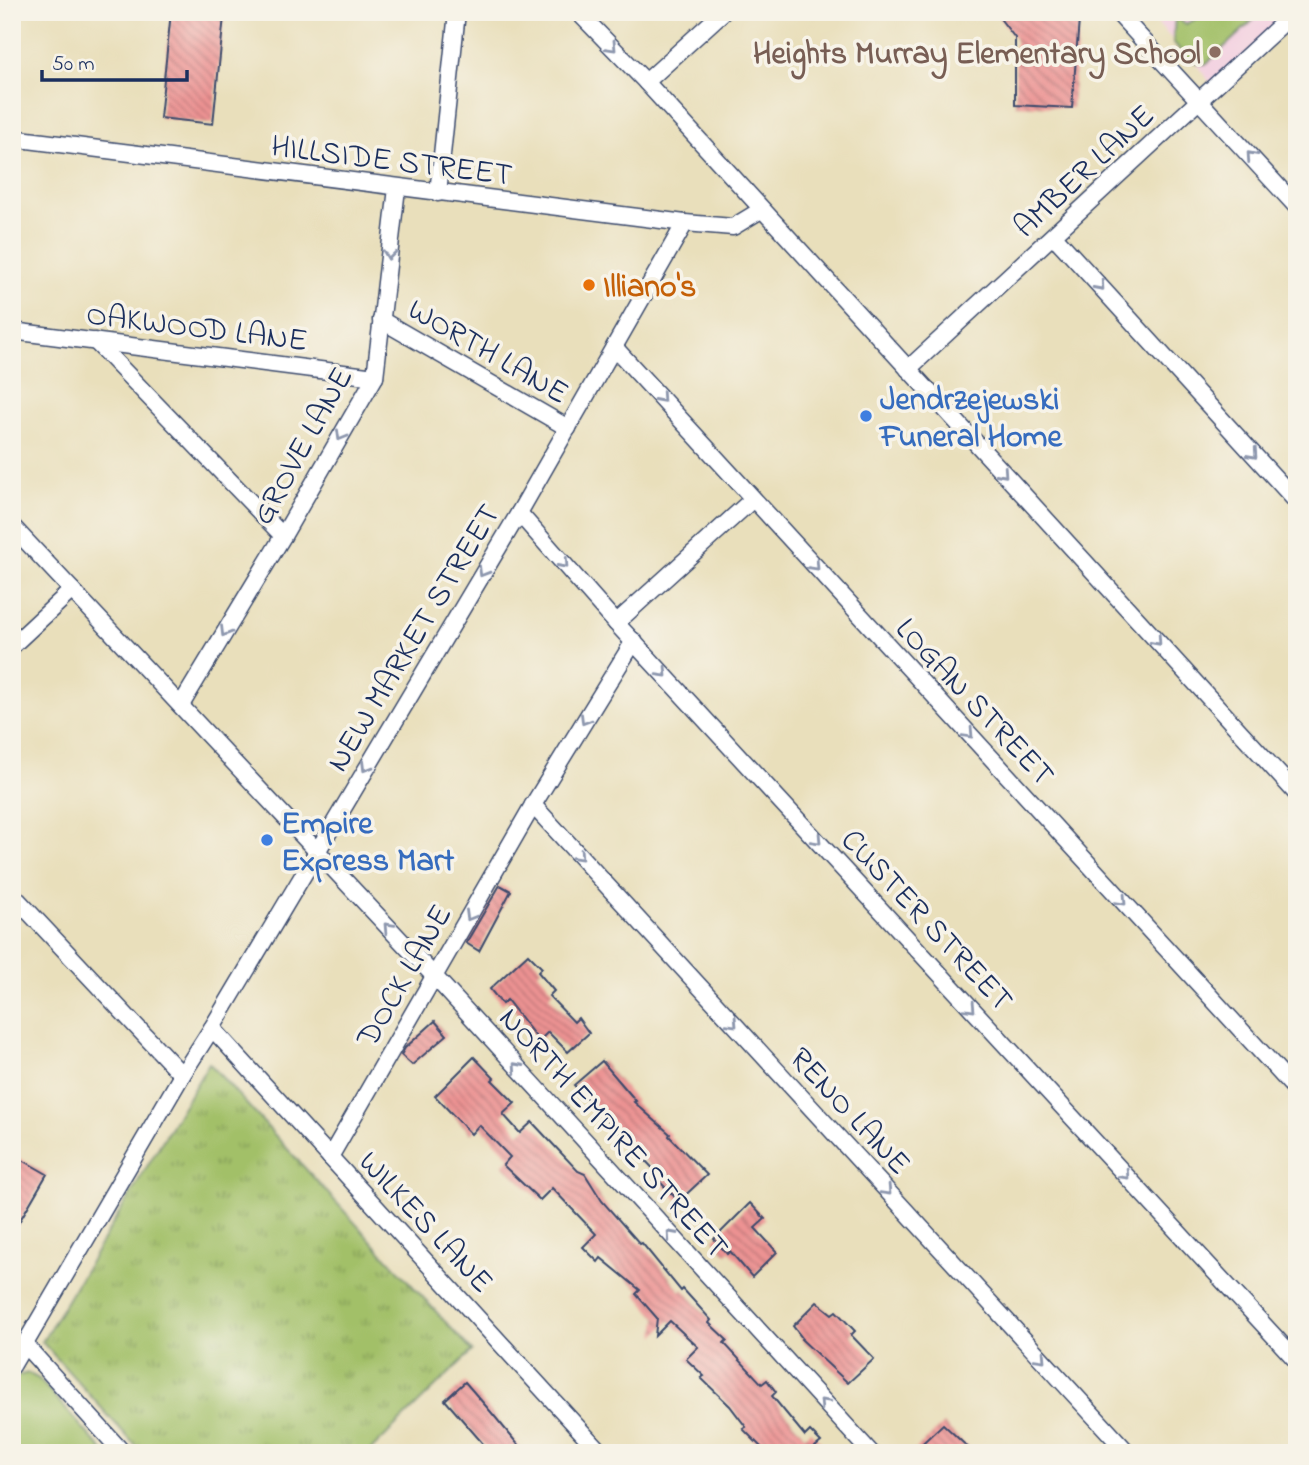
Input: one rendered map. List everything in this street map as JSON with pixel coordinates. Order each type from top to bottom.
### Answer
[{"type":"street","points":[[438,193],[457,12]]},
{"type":"street","points":[[578,12],[646,82],[761,211],[1297,794]]},
{"type":"street","points":[[646,82],[723,12]]},
{"type":"street","points":[[1117,12],[1297,207]]},
{"type":"street","name":"AMBER LANE","points":[[908,369],[1295,12]]},
{"type":"street","name":"HILLSIDE STREET","points":[[12,138],[685,223],[733,226],[761,211]]},
{"type":"street","name":"GROVE LANE","points":[[181,705],[375,377],[397,188]]},
{"type":"street","name":"NEW MARKET STREET","points":[[12,1366],[182,1075],[519,513],[685,223]]},
{"type":"street","points":[[1054,236],[1297,502]]},
{"type":"street","name":"WORTH LANE","points":[[381,320],[568,428]]},
{"type":"street","name":"OAKWOOD LANE","points":[[12,331],[375,377]]},
{"type":"street","points":[[95,341],[283,536]]},
{"type":"street","name":"LOGAN STREET","points":[[615,348],[1297,1091]]},
{"type":"street","points":[[616,623],[753,499]]},
{"type":"street","name":"CUSTER STREET","points":[[519,513],[616,623],[1297,1361]]},
{"type":"street","name":"NORTH EMPIRE STREET","points":[[12,526],[435,976],[871,1453]]},
{"type":"street","points":[[12,646],[72,590]]},
{"type":"street","name":"DOCK LANE","points":[[330,1157],[533,806],[634,641]]},
{"type":"street","name":"RENO LANE","points":[[533,806],[1128,1453]]},
{"type":"street","points":[[12,894],[182,1075]]},
{"type":"street","name":"WILKES LANE","points":[[212,1028],[601,1453]]},
{"type":"street","points":[[25,1345],[123,1453]]},
{"type":"shaded area","name":"Heights Murray Elementary School","points":[[1146,12],[1291,12],[1212,85],[1196,64]]},
{"type":"green space","points":[[1198,12],[1262,12],[1206,64],[1200,64],[1191,60],[1173,42],[1175,17],[1186,24],[1198,18]]},
{"type":"green space","points":[[209,1063],[472,1351],[368,1453],[142,1453],[42,1342]]},
{"type":"green space","points":[[28,1373],[39,1379],[105,1453],[12,1453],[12,1382],[17,1376]]},
{"type":"building","points":[[171,12],[224,16],[213,124],[160,118]]},
{"type":"building","points":[[995,12],[1072,12],[1079,20],[1072,108],[1015,105],[1015,38]]},
{"type":"building","points":[[500,885],[511,891],[479,951],[466,943]]},
{"type":"building","points":[[528,954],[542,968],[538,972],[554,991],[549,996],[574,1022],[578,1018],[589,1033],[568,1052],[548,1032],[539,1041],[507,1000],[502,1004],[490,989]]},
{"type":"building","points":[[435,1021],[447,1035],[412,1065],[401,1055],[405,1048]]},
{"type":"building","points":[[474,1057],[515,1103],[503,1114],[520,1133],[532,1122],[578,1171],[585,1174],[602,1201],[640,1244],[642,1243],[681,1291],[683,1289],[711,1320],[709,1323],[727,1340],[724,1343],[762,1384],[767,1380],[776,1392],[772,1396],[805,1436],[810,1431],[821,1442],[815,1447],[820,1453],[767,1453],[743,1429],[746,1427],[730,1406],[686,1359],[698,1347],[670,1321],[655,1336],[657,1318],[636,1294],[640,1290],[601,1258],[598,1262],[583,1247],[596,1234],[552,1188],[540,1200],[503,1165],[510,1157],[479,1125],[471,1134],[435,1096]]},
{"type":"building","points":[[602,1061],[636,1101],[634,1102],[670,1134],[707,1175],[679,1201],[659,1181],[662,1178],[574,1085]]},
{"type":"building","points":[[12,1154],[47,1174],[12,1234]]},
{"type":"building","points":[[750,1203],[765,1219],[755,1228],[777,1252],[752,1277],[730,1251],[727,1254],[714,1239]]},
{"type":"building","points":[[817,1302],[832,1314],[836,1311],[855,1331],[851,1335],[874,1359],[848,1383],[801,1339],[793,1326]]},
{"type":"building","points":[[465,1382],[525,1453],[491,1453],[445,1400]]},
{"type":"building","points":[[943,1424],[974,1453],[912,1453]]},
{"type":"place","name":"Heights Murray Elementary School","points":[[1215,52]]},
{"type":"place","name":"Illiano's","points":[[589,285]]},
{"type":"place","name":"Jendrzejewski Funeral Home","points":[[866,416]]},
{"type":"place","name":"Empire Express Mart","points":[[267,840]]}]
